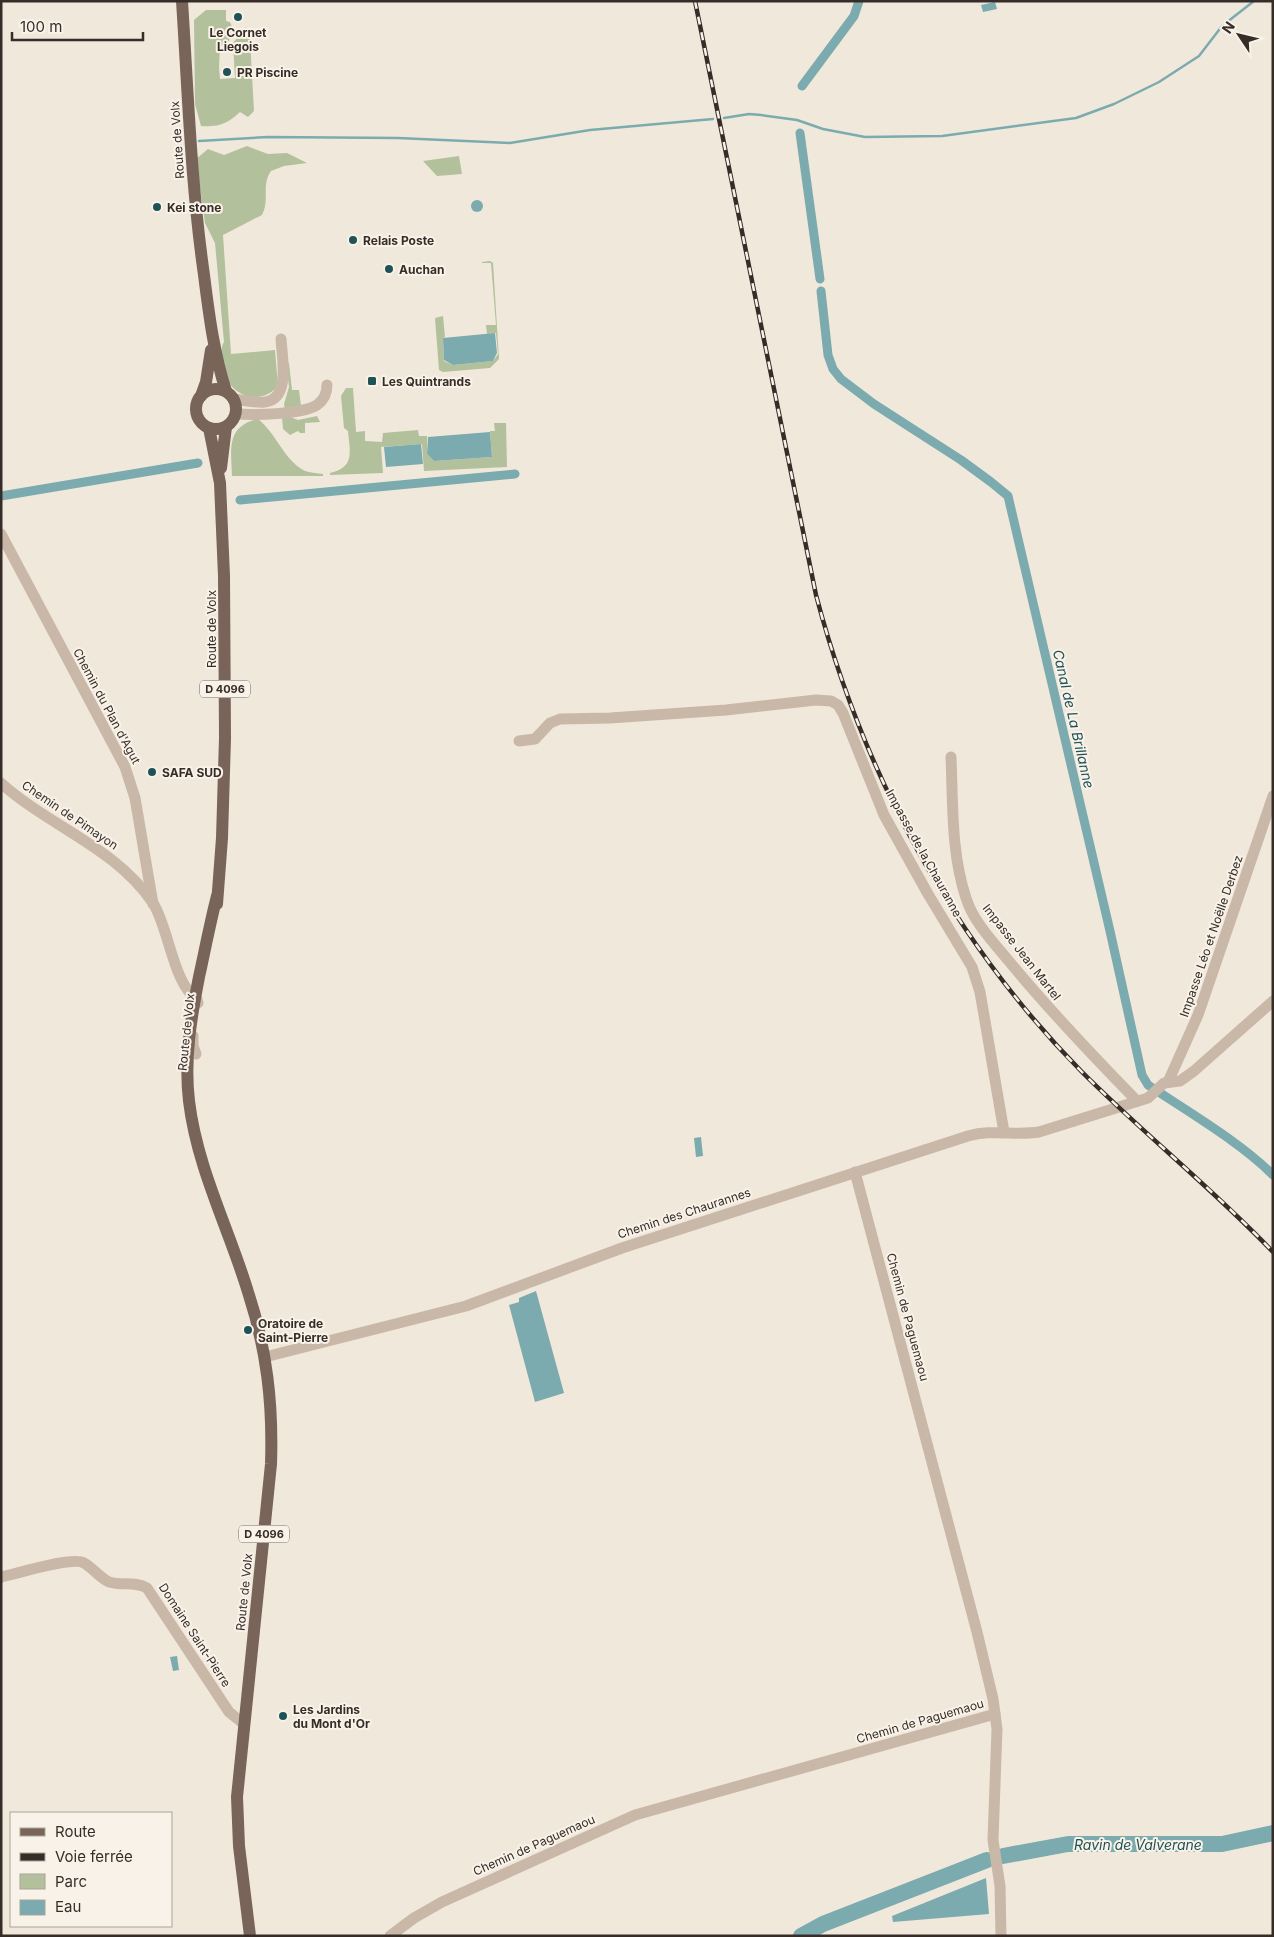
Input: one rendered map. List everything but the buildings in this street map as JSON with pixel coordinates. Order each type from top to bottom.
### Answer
[{"type":"main road","name":"Route de Volx","points":[[182,1],[190,145],[198,233],[212,335],[230,395]]},
{"type":"main road","name":"Route de Volx","points":[[201,396],[208,372],[212,335]]},
{"type":"main road","points":[[212,389],[230,395],[236,409],[236,414],[226,427],[218,429],[209,428],[199,420],[197,414],[198,402],[201,396],[212,389]]},
{"type":"main road","name":"Route de Volx","points":[[198,1141],[196,1054],[200,1017],[216,929],[222,838],[225,738],[224,576],[220,483],[226,427]]},
{"type":"main road","name":"Route de Volx","points":[[209,428],[220,483]]},
{"type":"main road","name":"Route de Volx","points":[[217,896],[195,998],[188,1053],[191,1115],[215,1202],[248,1290],[265,1357],[272,1424],[271,1464],[244,1724],[237,1820],[241,1870],[250,1936]]},
{"type":"street","points":[[230,395],[266,402],[277,395],[283,384],[281,339]]},
{"type":"street","points":[[236,414],[280,413],[312,407],[325,396],[327,385]]},
{"type":"street","name":"Chemin du Plan d'Agut","points":[[1,534],[125,767],[135,798],[153,904]]},
{"type":"street","name":"Impasse de la Chauranne","points":[[519,741],[535,739],[550,723],[560,719],[716,710],[816,700],[831,701],[838,705],[844,713],[884,815],[928,894],[972,967],[980,992],[1004,1132]]},
{"type":"street","name":"Impasse Jean Martel","points":[[952,757],[956,846],[963,890],[970,908],[998,948],[1052,1012],[1137,1101]]},
{"type":"street","name":"Chemin de Pimayon","points":[[1,783],[20,799],[107,855],[130,876],[153,904],[166,934],[182,981],[195,998]]},
{"type":"street","name":"Impasse Léo et Noëlle Derbez","points":[[1160,1088],[1198,1015],[1273,796]]},
{"type":"street","points":[[195,998],[198,1003],[192,1043],[196,1054]]},
{"type":"street","points":[[1160,1088],[1180,1081],[1194,1071],[1273,1001]]},
{"type":"street","name":"Chemin des Chaurannes","points":[[265,1357],[466,1306],[622,1248],[854,1172],[976,1134],[1039,1132],[1148,1098],[1160,1088]]},
{"type":"street","name":"Chemin de Paguemaou","points":[[390,1936],[414,1918],[442,1902],[635,1814],[995,1714],[994,1699],[977,1632],[854,1172]]},
{"type":"street","name":"Domaine Saint-Pierre","points":[[1,1578],[58,1564],[79,1561],[107,1581],[136,1583],[147,1588],[229,1712],[244,1724]]},
{"type":"street","points":[[995,1714],[997,1735],[993,1840],[1000,1886],[1001,1936]]},
{"type":"green space","points":[[206,10],[226,10],[226,21],[230,22],[232,27],[229,41],[220,47],[220,79],[235,78],[233,43],[246,27],[250,39],[254,111],[248,117],[240,112],[222,124],[201,126],[195,104],[194,20]]},
{"type":"green space","points":[[247,146],[268,154],[287,153],[307,163],[284,166],[271,171],[266,182],[265,204],[262,215],[223,235],[231,354],[275,350],[278,386],[272,392],[257,397],[242,394],[236,390],[230,384],[225,374],[215,243],[205,223],[196,159],[208,149],[224,155]]},
{"type":"green space","points":[[459,156],[462,174],[437,176],[423,161]]},
{"type":"green space","points":[[490,261],[493,263],[499,359],[490,368],[443,372],[439,370],[435,318],[443,316],[445,337],[443,338],[444,361],[453,365],[493,361],[498,354],[496,333],[487,334],[486,325],[496,325],[491,263],[482,263]]},
{"type":"green space","points":[[289,363],[292,390],[299,390],[301,406],[285,410],[284,404],[289,387],[286,364]]},
{"type":"green space","points":[[346,388],[353,388],[356,432],[365,431],[365,441],[382,442],[383,433],[418,430],[419,436],[427,436],[427,454],[434,461],[492,457],[490,431],[495,431],[494,423],[506,423],[507,467],[424,471],[422,444],[381,447],[383,473],[330,475],[330,473],[344,467],[349,458],[350,446],[348,431],[344,428],[341,396]]},
{"type":"green space","points":[[285,415],[298,420],[317,416],[320,422],[305,423],[305,433],[298,431],[290,435],[283,429],[282,417]]},
{"type":"green space","points":[[258,419],[270,431],[296,465],[305,471],[323,474],[323,476],[232,476],[231,448],[235,433],[248,422]]},
{"type":"water","points":[[995,2],[997,9],[983,12],[981,5]]},
{"type":"water","points":[[477,200],[483,206],[477,212],[471,206]]},
{"type":"water","points":[[495,333],[497,353],[493,361],[453,365],[444,360],[443,338]]},
{"type":"water","points":[[490,432],[492,457],[434,461],[427,454],[428,437]]},
{"type":"water","points":[[421,444],[423,464],[386,467],[384,447]]},
{"type":"water","points":[[701,1137],[703,1156],[696,1157],[694,1138]]},
{"type":"water","points":[[536,1291],[564,1393],[535,1402],[509,1305],[519,1302],[519,1298]]},
{"type":"water","points":[[177,1656],[179,1670],[173,1671],[170,1657]]},
{"type":"water","points":[[986,1878],[989,1914],[893,1922],[892,1916]]},
{"type":"waterway","name":"Canal de La Brillanne","points":[[802,86],[854,16],[859,1]]},
{"type":"waterway","points":[[724,118],[749,114],[761,115],[797,120],[823,129],[865,137],[942,136],[1076,118],[1114,104],[1159,82],[1199,56],[1222,26],[1254,1]]},
{"type":"waterway","points":[[199,141],[267,137],[398,138],[510,143],[590,130],[713,119]]},
{"type":"waterway","name":"Canal de La Brillanne","points":[[800,133],[820,279]]},
{"type":"waterway","name":"Canal de La Brillanne","points":[[821,291],[828,355],[833,369],[841,379],[874,404],[961,460],[1008,496],[1142,1075],[1148,1085],[1229,1139],[1273,1175]]},
{"type":"waterway","points":[[1,496],[198,463]]},
{"type":"waterway","points":[[240,500],[515,474]]},
{"type":"waterway","name":"Ravin de Valverane","points":[[1003,1856],[1068,1844],[1222,1844],[1273,1833]]},
{"type":"waterway","name":"Ravin de Valverane","points":[[801,1936],[823,1924],[987,1860]]},
{"type":"railway","points":[[695,1],[816,595],[836,661],[859,726],[887,789],[918,851],[953,910],[992,967],[1035,1021],[1082,1072],[1227,1206],[1273,1252]]},
{"type":"place","name":"Le Cornet Liegois","points":[[238,17]]},
{"type":"place","name":"PR Piscine","points":[[227,72]]},
{"type":"place","name":"Kei stone","points":[[157,207]]},
{"type":"place","name":"Relais Poste","points":[[353,240]]},
{"type":"place","name":"Auchan","points":[[389,269]]},
{"type":"place","name":"Les Quintrands","points":[[372,381]]},
{"type":"place","name":"SAFA SUD","points":[[152,772]]},
{"type":"place","name":"Oratoire de Saint-Pierre","points":[[248,1330]]},
{"type":"place","name":"Les Jardins du Mont d'Or","points":[[283,1716]]}]
